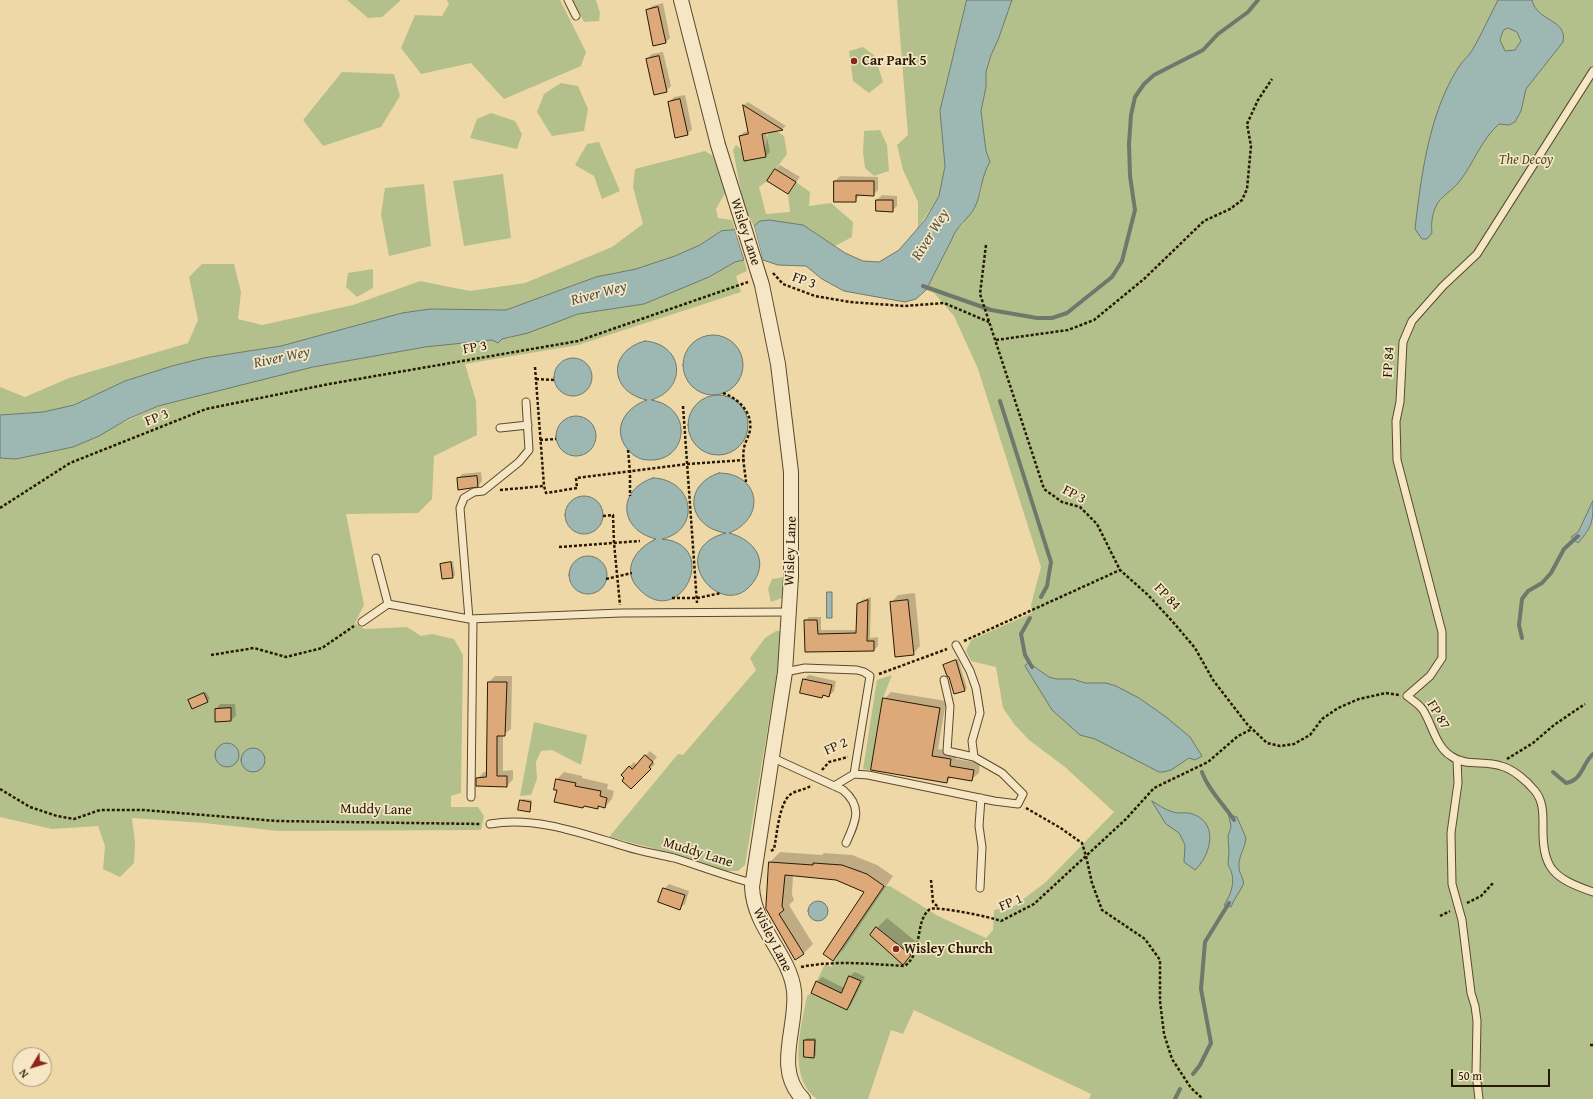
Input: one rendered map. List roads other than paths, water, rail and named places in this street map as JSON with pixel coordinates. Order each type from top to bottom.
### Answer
[{"type":"street","name":"Wisley Lane","points":[[681,0],[703,93],[757,270],[778,364],[791,472],[791,569],[785,672],[756,854],[752,883],[752,897],[758,916],[787,969],[794,991],[794,1010],[788,1066],[794,1088],[803,1099]]},
{"type":"lane","points":[[568,0],[576,16]]},
{"type":"lane","name":"FP 84","points":[[1407,696],[1430,676],[1442,658],[1442,632],[1397,460],[1395,434],[1400,402],[1403,342],[1412,321],[1443,286],[1477,254],[1593,71]]},
{"type":"lane","points":[[472,797],[471,620],[460,508],[464,498],[474,492],[483,491],[519,462],[529,450],[526,402]]},
{"type":"lane","points":[[500,428],[528,425]]},
{"type":"lane","points":[[376,558],[388,604]]},
{"type":"lane","points":[[362,622],[388,604],[471,620],[621,613],[788,612]]},
{"type":"lane","points":[[956,645],[970,671],[976,688],[980,713],[972,742],[974,757]]},
{"type":"lane","name":"FP 2","points":[[785,672],[804,668],[851,670],[864,672],[870,676],[854,774]]},
{"type":"lane","points":[[834,786],[854,774],[868,775],[1018,804],[1023,794],[1002,773],[974,757],[947,752],[950,706],[944,680]]},
{"type":"lane","name":"FP 87","points":[[1407,696],[1422,708],[1442,747],[1449,756],[1457,760]]},
{"type":"lane","points":[[771,757],[834,786],[850,796],[855,804],[856,815],[854,825],[846,842]]},
{"type":"lane","points":[[1479,1099],[1476,1073],[1477,1022],[1475,1006],[1462,920],[1452,884],[1450,833],[1458,783],[1457,760],[1500,765],[1513,771],[1535,790],[1544,807],[1543,846],[1546,857],[1552,869],[1560,878],[1571,884],[1593,892]]},
{"type":"lane","points":[[980,888],[982,847],[979,826],[981,798]]},
{"type":"lane","name":"Muddy Lane","points":[[490,824],[508,822],[550,825],[592,836],[628,848],[674,858],[752,883]]},
{"type":"water","name":"River Wey","points":[[967,0],[1012,0],[986,72],[986,87],[981,111],[986,151],[990,162],[985,173],[975,207],[954,234],[926,290],[916,299],[905,302],[844,291],[822,279],[806,266],[778,265],[763,260],[754,226],[760,221],[769,220],[803,225],[845,253],[863,261],[879,262],[899,250],[925,220],[939,196],[945,166],[940,111]]},
{"type":"water","points":[[1498,0],[1532,0],[1540,13],[1557,24],[1561,29],[1563,34],[1563,42],[1526,89],[1521,111],[1515,122],[1509,125],[1499,124],[1493,130],[1482,144],[1459,182],[1438,203],[1433,216],[1432,233],[1427,239],[1422,239],[1415,229],[1420,188],[1433,125],[1448,86],[1460,65],[1473,49]],"holes":[[[1508,28],[1517,32],[1521,41],[1515,50],[1505,51],[1500,40],[1503,31]]]},
{"type":"water","name":"River Wey","points":[[735,230],[744,260],[735,262],[709,277],[644,304],[578,314],[528,333],[502,339],[498,343],[492,340],[425,347],[313,367],[158,406],[128,419],[99,436],[73,447],[16,459],[0,458],[0,415],[43,412],[74,405],[125,381],[172,366],[204,358],[281,346],[402,313],[430,309],[506,310],[596,277],[636,269],[675,256],[700,245],[721,231]]},
{"type":"water","points":[[713,335],[730,340],[738,348],[743,365],[738,382],[730,390],[713,395],[696,390],[688,382],[683,365],[688,348],[696,340]]},
{"type":"water","points":[[645,341],[658,344],[668,350],[674,358],[676,368],[676,377],[671,387],[663,394],[651,400],[665,405],[675,413],[680,423],[681,434],[678,444],[672,453],[661,459],[644,460],[634,455],[624,444],[620,430],[629,411],[647,400],[634,396],[625,389],[620,380],[618,371],[619,362],[624,353],[633,346]]},
{"type":"water","points":[[569,358],[577,358],[584,361],[589,366],[592,377],[589,388],[584,393],[577,396],[569,396],[562,393],[557,388],[554,381],[554,373],[557,366],[562,361]]},
{"type":"water","points":[[718,395],[735,400],[743,408],[748,425],[743,442],[735,450],[718,455],[701,450],[693,442],[688,425],[693,408],[701,400]]},
{"type":"water","points":[[576,416],[584,418],[590,422],[594,428],[596,436],[594,444],[590,450],[584,454],[576,456],[568,454],[562,450],[558,444],[556,436],[558,428],[562,422],[568,418]]},
{"type":"water","points":[[719,473],[733,475],[743,480],[750,488],[754,497],[753,507],[749,517],[741,526],[729,533],[736,535],[749,543],[758,555],[760,562],[756,578],[743,592],[729,595],[716,591],[705,581],[699,568],[699,555],[707,542],[726,533],[713,529],[703,523],[697,515],[694,505],[695,496],[699,487],[707,479]]},
{"type":"water","points":[[653,478],[667,481],[677,487],[684,495],[688,506],[688,516],[683,526],[675,534],[662,539],[680,544],[689,555],[692,568],[688,582],[680,593],[668,600],[654,599],[639,589],[633,582],[631,574],[633,560],[637,554],[642,548],[656,539],[644,534],[635,527],[629,519],[627,510],[628,500],[633,491],[641,484]]},
{"type":"water","points":[[580,496],[588,496],[598,501],[602,508],[602,522],[598,529],[588,534],[580,534],[570,529],[568,526],[565,519],[565,511],[570,501],[573,499]]},
{"type":"water","points":[[1593,501],[1593,515],[1591,524],[1578,543],[1571,537],[1578,532]]},
{"type":"water","points":[[588,556],[601,562],[607,575],[601,588],[588,594],[575,588],[569,575],[575,562]]},
{"type":"water","points":[[827,592],[832,592],[832,618],[827,618]]},
{"type":"water","points":[[1029,663],[1049,677],[1056,679],[1073,679],[1085,683],[1106,683],[1116,686],[1139,698],[1166,717],[1190,737],[1202,756],[1195,760],[1189,758],[1171,770],[1159,772],[1095,739],[1080,735],[1052,710],[1025,666]]},
{"type":"water","points":[[227,743],[232,744],[238,750],[238,760],[232,766],[227,767],[222,766],[216,760],[215,755],[216,750],[222,744]]},
{"type":"water","points":[[253,748],[258,749],[264,755],[264,765],[258,771],[253,772],[248,771],[242,765],[241,760],[242,755],[248,749]]},
{"type":"water","points":[[1152,801],[1173,812],[1193,814],[1203,820],[1207,826],[1210,833],[1208,849],[1205,857],[1195,870],[1184,862],[1185,845],[1179,833],[1166,824]]},
{"type":"water","points":[[1229,815],[1237,817],[1246,838],[1239,864],[1243,885],[1231,907],[1224,905],[1230,895],[1233,880],[1228,865],[1228,836],[1231,827]]},
{"type":"water","points":[[818,901],[825,904],[828,911],[825,918],[818,921],[811,918],[808,911],[811,904]]},
{"type":"waterway","points":[[923,286],[991,310],[1037,318],[1052,318],[1067,313],[1112,277],[1122,261],[1135,210],[1130,176],[1129,144],[1131,115],[1135,97],[1144,84],[1154,75],[1203,50],[1218,34],[1248,12],[1258,0]]},
{"type":"waterway","points":[[1000,401],[1051,562],[1047,586],[1041,597]]},
{"type":"waterway","points":[[1522,638],[1519,625],[1522,599],[1528,591],[1542,583],[1551,573],[1564,549],[1578,536]]},
{"type":"waterway","points":[[1030,618],[1021,634],[1025,655],[1032,667]]},
{"type":"waterway","points":[[1553,772],[1566,783],[1571,782],[1579,776],[1586,762],[1593,754]]},
{"type":"waterway","points":[[1202,772],[1204,778],[1234,820]]},
{"type":"waterway","points":[[1193,1074],[1200,1065],[1211,1043],[1201,989],[1205,942],[1229,903]]},
{"type":"waterway","points":[[1175,1099],[1180,1089]]},
{"type":"place","name":"Car Park 5","points":[[854,61]]},
{"type":"place","name":"Wisley Church","points":[[896,949]]},
{"type":"park label","name":"The Decoy","points":[[1526,160]]}]
